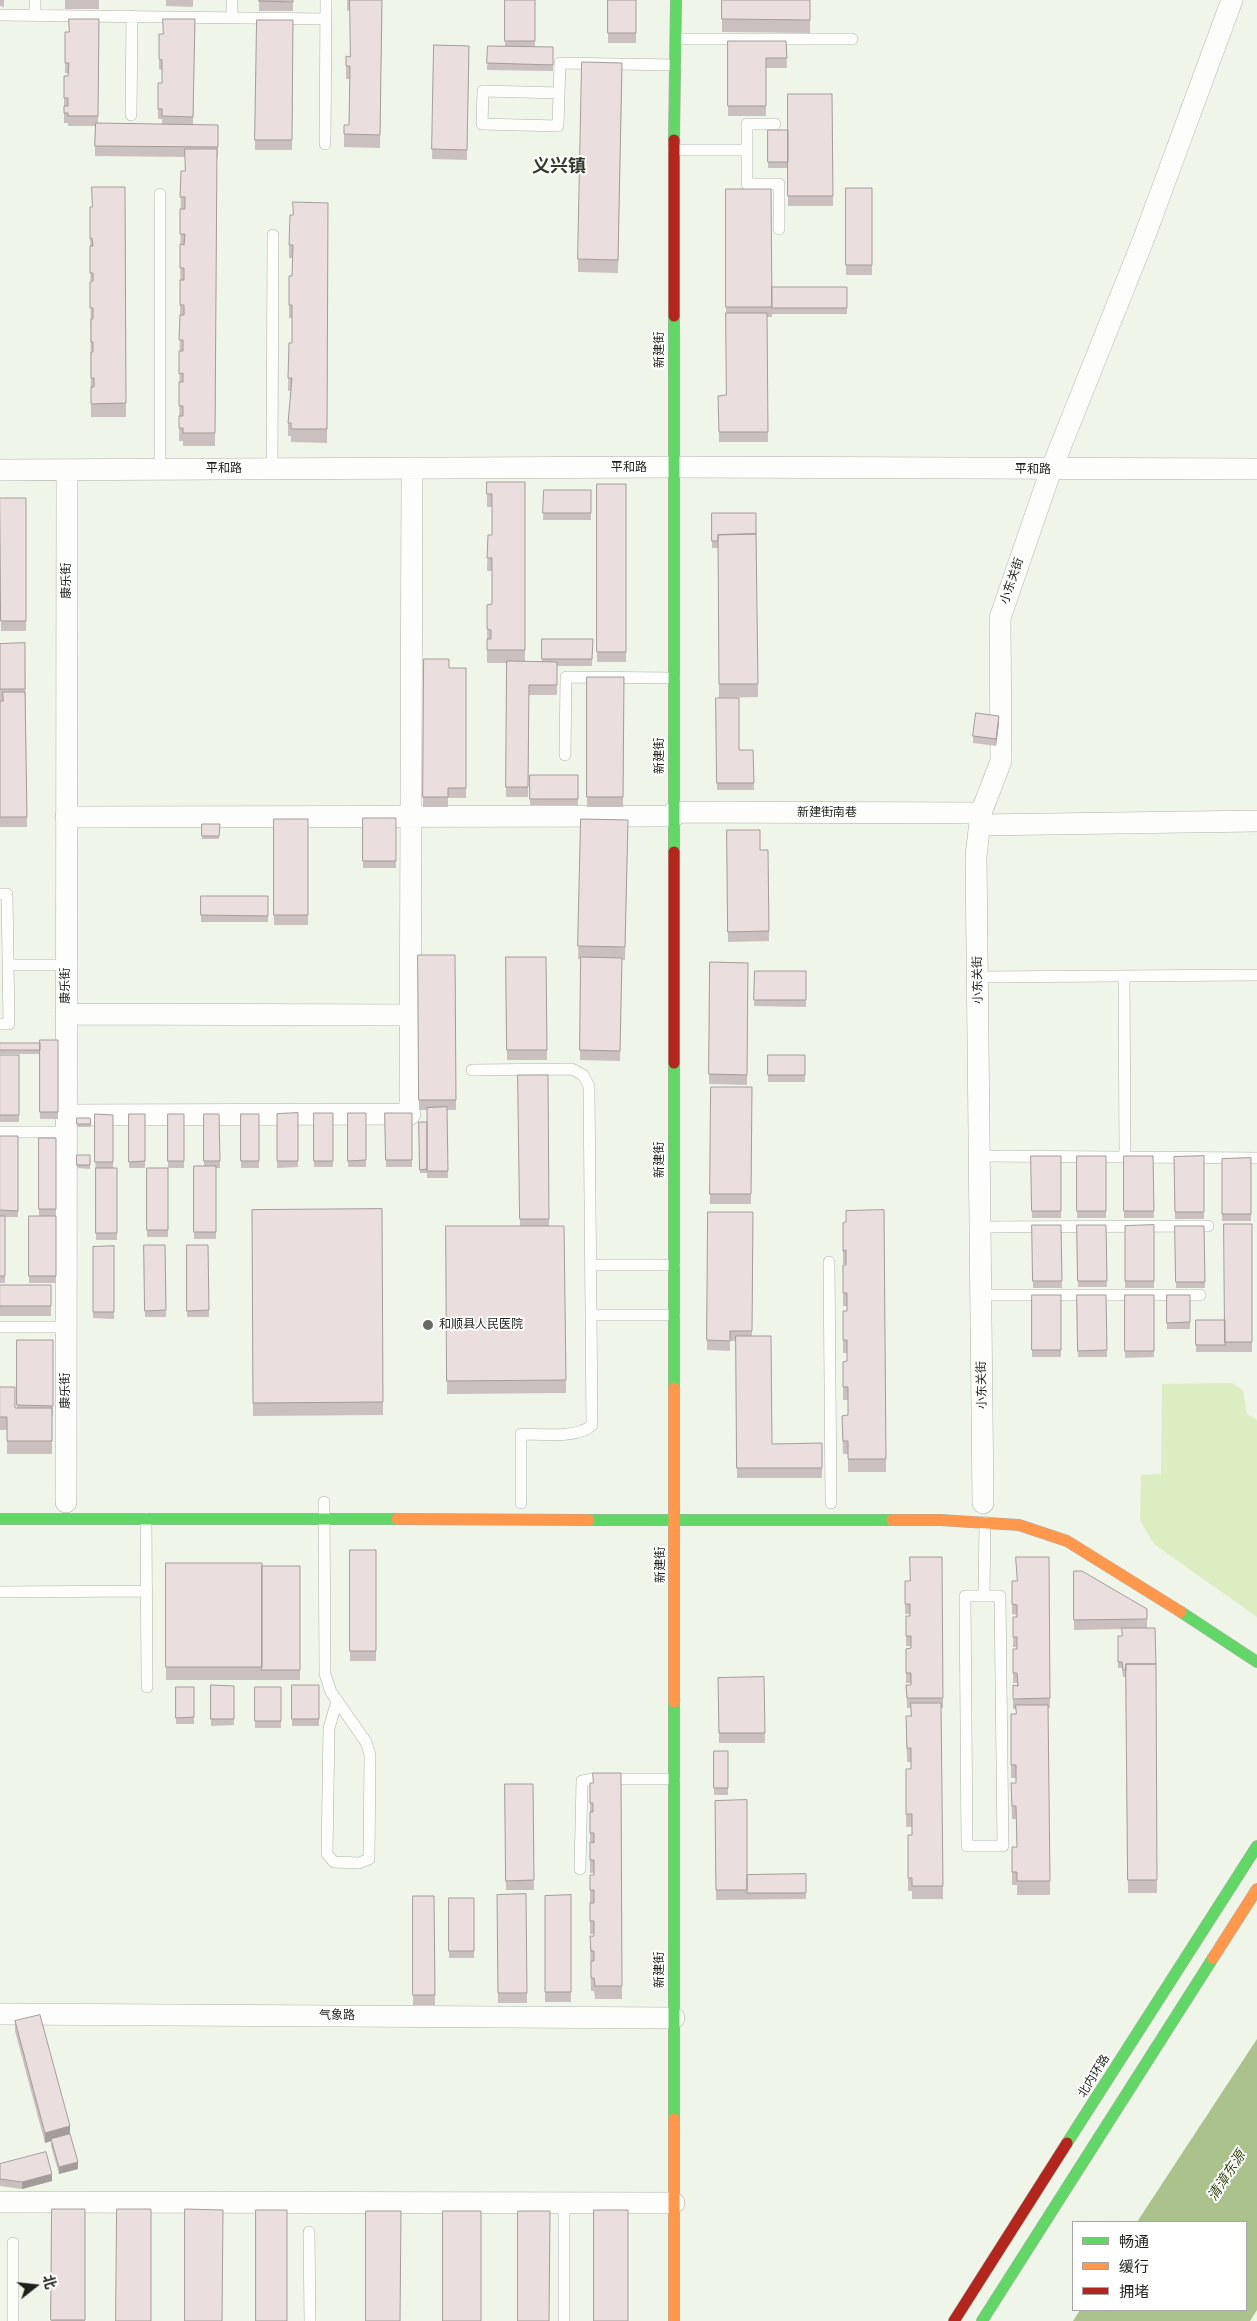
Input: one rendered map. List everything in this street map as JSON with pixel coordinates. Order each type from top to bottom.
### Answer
[{"type":"main road","name":"新建街","points":[[674,2321],[674,150],[676,0]]},
{"type":"main road","points":[[0,1519],[674,1520],[984,1508],[1019,1525],[1067,1541],[1257,1662]]},
{"type":"main road","name":"北内环路","points":[[954,2321],[1257,1846]]},
{"type":"main road","points":[[982,2321],[1257,1889]]},
{"type":"street","name":"小东关街","points":[[984,1508],[976,856],[980,819],[1001,760],[1000,618],[1051,470],[1144,238],[1232,0]]},
{"type":"street","name":"平和路","points":[[0,470],[674,467],[1051,470],[1257,469]]},
{"type":"street","points":[[66,1123],[410,1114],[412,469]]},
{"type":"street","name":"康乐街","points":[[66,1502],[67,470]]},
{"type":"street","name":"新建街南巷","points":[[66,817],[674,814],[1257,821]]},
{"type":"street","points":[[66,1014],[410,1016]]},
{"type":"street","name":"气象路","points":[[0,2014],[674,2018]]},
{"type":"street","points":[[0,2202],[674,2203]]},
{"type":"lane","points":[[35,0],[35,15]]},
{"type":"lane","points":[[232,0],[232,18]]},
{"type":"lane","points":[[325,144],[326,0]]},
{"type":"lane","points":[[0,15],[326,19]]},
{"type":"lane","points":[[131,115],[132,16]]},
{"type":"lane","points":[[676,39],[852,39]]},
{"type":"lane","points":[[559,93],[483,91],[482,124],[558,126],[560,63],[675,65]]},
{"type":"lane","points":[[775,124],[747,124],[747,184],[779,184],[779,229]]},
{"type":"lane","points":[[674,150],[747,150]]},
{"type":"lane","points":[[160,194],[160,470]]},
{"type":"lane","points":[[272,469],[274,235]]},
{"type":"lane","points":[[565,755],[566,677],[674,678]]},
{"type":"lane","points":[[0,894],[8,894],[10,1024],[0,1024]]},
{"type":"lane","points":[[8,966],[66,965]]},
{"type":"lane","points":[[978,977],[1257,975]]},
{"type":"lane","points":[[1124,976],[1125,1157]]},
{"type":"lane","points":[[472,1070],[572,1069],[583,1075],[589,1086],[592,1425],[576,1434],[521,1434],[521,1503]]},
{"type":"lane","points":[[0,1132],[66,1123]]},
{"type":"lane","points":[[979,1156],[1257,1158]]},
{"type":"lane","points":[[980,1227],[1208,1226]]},
{"type":"lane","points":[[829,1262],[831,1503]]},
{"type":"lane","points":[[591,1265],[674,1265]]},
{"type":"lane","points":[[980,1296],[1200,1295]]},
{"type":"lane","points":[[591,1315],[674,1315]]},
{"type":"lane","points":[[0,1327],[66,1327]]},
{"type":"lane","points":[[324,1502],[324,1674],[331,1692],[366,1742],[370,1755],[369,1859],[359,1863],[334,1862],[327,1854],[329,1728],[337,1701]]},
{"type":"lane","points":[[984,1508],[984,1596]]},
{"type":"lane","points":[[146,1519],[148,1687]]},
{"type":"lane","points":[[0,1592],[147,1591]]},
{"type":"lane","points":[[965,1596],[984,1596],[1000,1596],[1003,1846],[967,1846],[965,1596]]},
{"type":"lane","points":[[580,1870],[582,1781],[593,1779],[674,1779]]},
{"type":"lane","points":[[564,2203],[564,2321]]},
{"type":"lane","points":[[309,2232],[310,2321]]},
{"type":"lane","points":[[12,2321],[13,2243]]},
{"type":"shaded area","points":[[1232,1383],[1243,1390],[1247,1414],[1257,1420],[1257,1617],[1154,1544],[1140,1520],[1141,1475],[1161,1474],[1162,1384]]},
{"type":"water","name":"清漳东源","points":[[1257,2039],[1257,2310],[1250,2321],[1073,2321],[1079,2311],[1247,2311],[1247,2221],[1138,2221]]},
{"type":"building","points":[[293,0],[293,2],[259,1]]},
{"type":"building","points":[[350,0],[382,0],[380,135],[344,134],[344,125],[349,125],[350,66],[346,66],[346,56],[350,57]]},
{"type":"building","points":[[505,0],[535,0],[535,41],[505,41]]},
{"type":"building","points":[[608,0],[636,0],[636,33],[608,33]]},
{"type":"building","points":[[722,0],[810,0],[810,20],[722,19]]},
{"type":"building","points":[[69,19],[99,19],[98,116],[68,116],[68,113],[64,113],[64,106],[68,106],[68,98],[64,98],[64,76],[68,76],[69,63],[65,63],[65,32],[69,32]]},
{"type":"building","points":[[163,19],[195,19],[193,117],[162,116],[162,109],[158,109],[158,83],[162,83],[162,60],[159,59],[159,34],[163,34]]},
{"type":"building","points":[[257,20],[293,20],[292,140],[255,140]]},
{"type":"building","points":[[728,41],[786,41],[787,58],[766,58],[766,106],[728,106]]},
{"type":"building","points":[[434,45],[469,46],[467,150],[432,149]]},
{"type":"building","points":[[488,46],[553,47],[553,65],[487,63]]},
{"type":"building","points":[[582,62],[622,63],[618,260],[578,259]]},
{"type":"building","points":[[788,94],[832,94],[833,196],[788,196]]},
{"type":"building","points":[[96,123],[218,125],[218,147],[95,146]]},
{"type":"building","points":[[768,130],[788,130],[788,162],[768,162]]},
{"type":"building","points":[[185,149],[217,149],[215,433],[183,433],[183,428],[179,428],[179,416],[183,416],[183,406],[179,406],[179,382],[183,382],[183,373],[179,374],[179,351],[183,351],[183,340],[179,340],[180,315],[184,315],[184,305],[180,305],[180,280],[184,280],[184,268],[180,268],[180,244],[184,245],[185,234],[180,234],[180,209],[185,209],[185,197],[180,197],[181,171],[185,171]]},
{"type":"building","points":[[92,187],[125,187],[126,403],[91,404],[91,387],[94,387],[94,378],[91,378],[93,342],[91,342],[91,319],[93,319],[93,308],[90,308],[90,282],[93,281],[93,273],[90,273],[90,246],[93,246],[92,238],[90,239]]},
{"type":"building","points":[[846,188],[872,188],[872,265],[846,265]]},
{"type":"building","points":[[726,189],[771,189],[772,307],[726,307]]},
{"type":"building","points":[[293,202],[328,203],[327,429],[291,429],[291,423],[288,423],[292,378],[288,378],[289,343],[292,343],[292,305],[289,305],[289,276],[292,276],[293,245],[289,245],[290,215],[293,215]]},
{"type":"building","points":[[772,287],[847,287],[847,308],[772,308]]},
{"type":"building","points":[[726,313],[767,313],[768,432],[719,432],[718,396],[726,395]]},
{"type":"building","points":[[487,482],[525,482],[525,650],[487,650],[487,639],[491,639],[491,630],[487,629],[487,605],[492,604],[492,558],[487,558],[488,535],[492,535],[492,494],[487,494]]},
{"type":"building","points":[[597,484],[626,484],[626,652],[597,652]]},
{"type":"building","points":[[544,490],[591,490],[591,513],[543,513]]},
{"type":"building","points":[[0,498],[26,498],[26,621],[1,621]]},
{"type":"building","points":[[712,513],[756,513],[756,534],[718,535],[718,541],[712,541]]},
{"type":"building","points":[[756,534],[758,684],[719,684],[718,535]]},
{"type":"building","points":[[542,639],[593,639],[592,659],[542,659]]},
{"type":"building","points":[[25,643],[25,689],[0,689],[0,644]]},
{"type":"building","points":[[424,659],[449,659],[449,668],[466,668],[466,788],[448,788],[448,797],[423,797]]},
{"type":"building","points":[[507,661],[557,662],[557,685],[529,685],[528,787],[506,787]]},
{"type":"building","points":[[587,677],[624,677],[623,797],[587,797]]},
{"type":"building","points":[[3,692],[25,692],[27,817],[0,817],[0,701],[3,701]]},
{"type":"building","points":[[716,698],[739,698],[739,750],[753,750],[754,783],[717,783]]},
{"type":"building","points":[[976,713],[999,716],[996,739],[973,736]]},
{"type":"building","points":[[530,775],[578,775],[578,799],[530,799]]},
{"type":"building","points":[[363,818],[396,818],[396,861],[363,861]]},
{"type":"building","points":[[274,819],[308,819],[308,915],[274,915]]},
{"type":"building","points":[[581,819],[628,820],[625,947],[578,946]]},
{"type":"building","points":[[202,824],[220,824],[219,836],[202,836]]},
{"type":"building","points":[[727,830],[760,830],[760,850],[768,850],[769,931],[728,932]]},
{"type":"building","points":[[201,896],[268,896],[268,916],[201,915]]},
{"type":"building","points":[[418,955],[455,955],[456,1100],[419,1100]]},
{"type":"building","points":[[506,957],[546,957],[547,1050],[507,1050]]},
{"type":"building","points":[[581,957],[622,958],[620,1051],[580,1050]]},
{"type":"building","points":[[710,962],[748,963],[747,1075],[709,1074]]},
{"type":"building","points":[[755,971],[806,971],[806,1000],[754,1000]]},
{"type":"building","points":[[40,1040],[58,1040],[58,1112],[40,1112]]},
{"type":"building","points":[[0,1043],[40,1043],[40,1050],[0,1050]]},
{"type":"building","points":[[0,1055],[19,1055],[19,1115],[0,1115]]},
{"type":"building","points":[[768,1055],[805,1055],[805,1075],[768,1075]]},
{"type":"building","points":[[518,1075],[548,1075],[549,1219],[520,1219]]},
{"type":"building","points":[[711,1087],[752,1087],[751,1194],[710,1194]]},
{"type":"building","points":[[447,1107],[448,1171],[427,1171],[427,1108]]},
{"type":"building","points":[[298,1113],[298,1161],[277,1161],[277,1114]]},
{"type":"building","points":[[314,1113],[333,1113],[333,1161],[314,1161]]},
{"type":"building","points":[[348,1113],[366,1113],[366,1160],[348,1161]]},
{"type":"building","points":[[385,1113],[412,1113],[412,1160],[386,1160]]},
{"type":"building","points":[[95,1114],[113,1115],[113,1162],[95,1162]]},
{"type":"building","points":[[129,1114],[145,1114],[145,1161],[129,1162]]},
{"type":"building","points":[[168,1114],[184,1114],[184,1161],[168,1161]]},
{"type":"building","points":[[204,1114],[219,1114],[220,1161],[204,1161]]},
{"type":"building","points":[[241,1114],[259,1114],[259,1161],[241,1161]]},
{"type":"building","points":[[77,1118],[90,1118],[91,1124],[77,1124]]},
{"type":"building","points":[[419,1122],[427,1122],[427,1169],[420,1170]]},
{"type":"building","points":[[0,1136],[18,1136],[18,1211],[0,1210]]},
{"type":"building","points":[[39,1138],[56,1138],[56,1209],[39,1209]]},
{"type":"building","points":[[77,1155],[90,1155],[90,1165],[77,1165]]},
{"type":"building","points":[[1031,1156],[1061,1156],[1061,1211],[1032,1211]]},
{"type":"building","points":[[1077,1156],[1106,1156],[1106,1211],[1077,1211]]},
{"type":"building","points":[[1124,1156],[1153,1156],[1154,1211],[1124,1211]]},
{"type":"building","points":[[1204,1156],[1204,1212],[1175,1212],[1174,1157]]},
{"type":"building","points":[[1251,1158],[1251,1214],[1222,1214],[1222,1159]]},
{"type":"building","points":[[194,1166],[216,1166],[216,1232],[194,1232]]},
{"type":"building","points":[[96,1168],[117,1168],[117,1233],[96,1233]]},
{"type":"building","points":[[147,1168],[168,1168],[168,1230],[147,1230]]},
{"type":"building","points":[[382,1209],[383,1402],[253,1403],[252,1210]]},
{"type":"building","points":[[884,1210],[886,1459],[848,1459],[848,1441],[843,1441],[842,1416],[848,1415],[848,1387],[843,1387],[843,1362],[847,1361],[847,1340],[843,1340],[843,1311],[847,1311],[847,1293],[843,1293],[843,1265],[846,1265],[846,1250],[843,1251],[843,1223],[846,1222],[846,1211]]},
{"type":"building","points":[[708,1212],[753,1212],[752,1331],[730,1331],[730,1341],[707,1340]]},
{"type":"building","points":[[0,1216],[5,1216],[5,1276],[0,1276]]},
{"type":"building","points":[[29,1216],[56,1216],[56,1276],[29,1276]]},
{"type":"building","points":[[1224,1224],[1252,1224],[1252,1342],[1225,1342]]},
{"type":"building","points":[[1032,1225],[1061,1225],[1062,1281],[1033,1281]]},
{"type":"building","points":[[1077,1225],[1106,1225],[1107,1281],[1078,1281]]},
{"type":"building","points":[[1154,1225],[1154,1281],[1125,1281],[1125,1226]]},
{"type":"building","points":[[446,1226],[564,1226],[566,1380],[447,1381]]},
{"type":"building","points":[[1175,1226],[1204,1226],[1205,1282],[1176,1282]]},
{"type":"building","points":[[144,1245],[165,1245],[166,1310],[145,1311]]},
{"type":"building","points":[[187,1245],[208,1245],[209,1310],[187,1311]]},
{"type":"building","points":[[114,1246],[114,1312],[93,1312],[93,1247]]},
{"type":"building","points":[[0,1285],[51,1285],[51,1306],[0,1306]]},
{"type":"building","points":[[1032,1295],[1061,1295],[1061,1350],[1032,1350]]},
{"type":"building","points":[[1077,1295],[1106,1295],[1107,1350],[1078,1351]]},
{"type":"building","points":[[1125,1295],[1154,1295],[1154,1351],[1125,1351]]},
{"type":"building","points":[[1167,1295],[1190,1295],[1190,1322],[1167,1323]]},
{"type":"building","points":[[1196,1320],[1225,1320],[1225,1345],[1196,1345]]},
{"type":"building","points":[[736,1336],[771,1336],[772,1444],[822,1443],[822,1468],[737,1468]]},
{"type":"building","points":[[17,1340],[53,1340],[53,1406],[17,1405]]},
{"type":"building","points":[[0,1387],[15,1387],[15,1408],[52,1408],[52,1441],[7,1441],[7,1417],[0,1417]]},
{"type":"building","points":[[350,1550],[376,1550],[376,1651],[350,1651]]},
{"type":"building","points":[[910,1557],[942,1557],[943,1698],[907,1698],[906,1685],[911,1685],[911,1673],[906,1673],[906,1649],[911,1648],[911,1636],[906,1636],[906,1616],[910,1616],[910,1604],[905,1604],[905,1581],[910,1581]]},
{"type":"building","points":[[1016,1557],[1049,1557],[1050,1698],[1013,1699],[1013,1685],[1018,1686],[1017,1673],[1013,1673],[1013,1649],[1017,1649],[1017,1637],[1013,1637],[1013,1617],[1017,1617],[1017,1605],[1012,1604],[1012,1581],[1017,1581]]},
{"type":"building","points":[[166,1563],[262,1563],[262,1667],[166,1667]]},
{"type":"building","points":[[262,1566],[300,1566],[300,1670],[262,1670]]},
{"type":"building","points":[[1074,1571],[1082,1571],[1147,1609],[1147,1619],[1074,1620]]},
{"type":"building","points":[[1122,1628],[1155,1628],[1156,1664],[1126,1664],[1126,1670],[1123,1670],[1122,1662],[1118,1662],[1118,1636],[1122,1636]]},
{"type":"building","points":[[1126,1664],[1156,1664],[1157,1880],[1128,1880]]},
{"type":"building","points":[[764,1677],[765,1733],[719,1733],[718,1678]]},
{"type":"building","points":[[211,1685],[234,1686],[234,1719],[211,1719]]},
{"type":"building","points":[[292,1685],[319,1685],[319,1719],[292,1719]]},
{"type":"building","points":[[176,1687],[194,1687],[194,1717],[176,1718]]},
{"type":"building","points":[[255,1687],[281,1687],[281,1721],[255,1721]]},
{"type":"building","points":[[911,1703],[941,1703],[943,1886],[912,1886],[912,1878],[908,1878],[908,1835],[912,1835],[912,1814],[906,1814],[906,1769],[911,1769],[911,1748],[907,1748],[906,1716],[911,1716]]},
{"type":"building","points":[[1016,1705],[1048,1705],[1050,1881],[1017,1881],[1017,1872],[1012,1872],[1012,1847],[1017,1847],[1016,1806],[1012,1806],[1011,1783],[1016,1783],[1016,1765],[1011,1765],[1011,1714],[1016,1714]]},
{"type":"building","points":[[714,1751],[728,1751],[728,1788],[714,1788]]},
{"type":"building","points":[[593,1773],[621,1773],[622,1986],[595,1986],[594,1978],[591,1978],[591,1961],[594,1961],[594,1951],[591,1951],[590,1936],[594,1936],[594,1921],[590,1921],[590,1903],[594,1903],[594,1890],[590,1890],[590,1875],[594,1875],[594,1860],[590,1860],[590,1842],[594,1843],[594,1833],[590,1833],[590,1812],[593,1812],[593,1803],[590,1803],[590,1783],[593,1783]]},
{"type":"building","points":[[505,1784],[533,1784],[534,1880],[506,1881]]},
{"type":"building","points":[[747,1800],[747,1890],[716,1890],[715,1801]]},
{"type":"building","points":[[806,1874],[806,1893],[747,1893],[747,1875]]},
{"type":"building","points":[[526,1894],[527,1993],[498,1993],[497,1895]]},
{"type":"building","points":[[571,1895],[571,1992],[545,1992],[545,1896]]},
{"type":"building","points":[[413,1896],[434,1896],[435,1995],[413,1995]]},
{"type":"building","points":[[449,1898],[474,1898],[474,1951],[449,1951]]},
{"type":"building","points":[[40,2015],[70,2126],[45,2133],[15,2021]]},
{"type":"building","points":[[70,2134],[78,2162],[59,2167],[51,2139]]},
{"type":"building","points":[[46,2152],[52,2174],[22,2182],[0,2179],[0,2164]]},
{"type":"building","points":[[52,2209],[85,2209],[85,2320],[51,2320]]},
{"type":"building","points":[[117,2209],[151,2209],[151,2321],[116,2321]]},
{"type":"building","points":[[185,2209],[223,2210],[222,2321],[185,2321]]},
{"type":"building","points":[[256,2210],[287,2210],[287,2321],[256,2321]]},
{"type":"building","points":[[594,2210],[628,2210],[628,2321],[594,2321]]},
{"type":"building","points":[[366,2211],[401,2211],[400,2321],[366,2321]]},
{"type":"building","points":[[443,2211],[481,2211],[481,2321],[443,2321]]},
{"type":"building","points":[[518,2211],[550,2211],[549,2321],[518,2321]]},
{"type":"traffic: fast","points":[[674,140],[676,0]]},
{"type":"traffic: fast","points":[[674,316],[674,852]]},
{"type":"traffic: fast","points":[[674,1063],[674,1388]]},
{"type":"traffic: fast","points":[[0,1519],[397,1519]]},
{"type":"traffic: fast","points":[[589,1520],[892,1520]]},
{"type":"traffic: fast","points":[[1181,1612],[1257,1662]]},
{"type":"traffic: fast","points":[[674,1702],[674,2119]]},
{"type":"traffic: fast","points":[[1067,2143],[1257,1846]]},
{"type":"traffic: fast","points":[[982,2321],[1213,1958]]},
{"type":"traffic: slow","points":[[674,1388],[674,1702]]},
{"type":"traffic: slow","points":[[397,1519],[589,1520]]},
{"type":"traffic: slow","points":[[892,1520],[940,1520],[1019,1525],[1067,1541],[1181,1612]]},
{"type":"traffic: slow","points":[[1213,1958],[1257,1889]]},
{"type":"traffic: slow","points":[[674,2119],[674,2321]]},
{"type":"traffic: jam","points":[[674,140],[674,316]]},
{"type":"traffic: jam","points":[[674,852],[674,1063]]},
{"type":"traffic: jam","points":[[954,2321],[1067,2143]]},
{"type":"place","name":"和顺县人民医院","points":[[428,1325]]},
{"type":"district","name":"义兴镇","points":[[559,167]]}]
